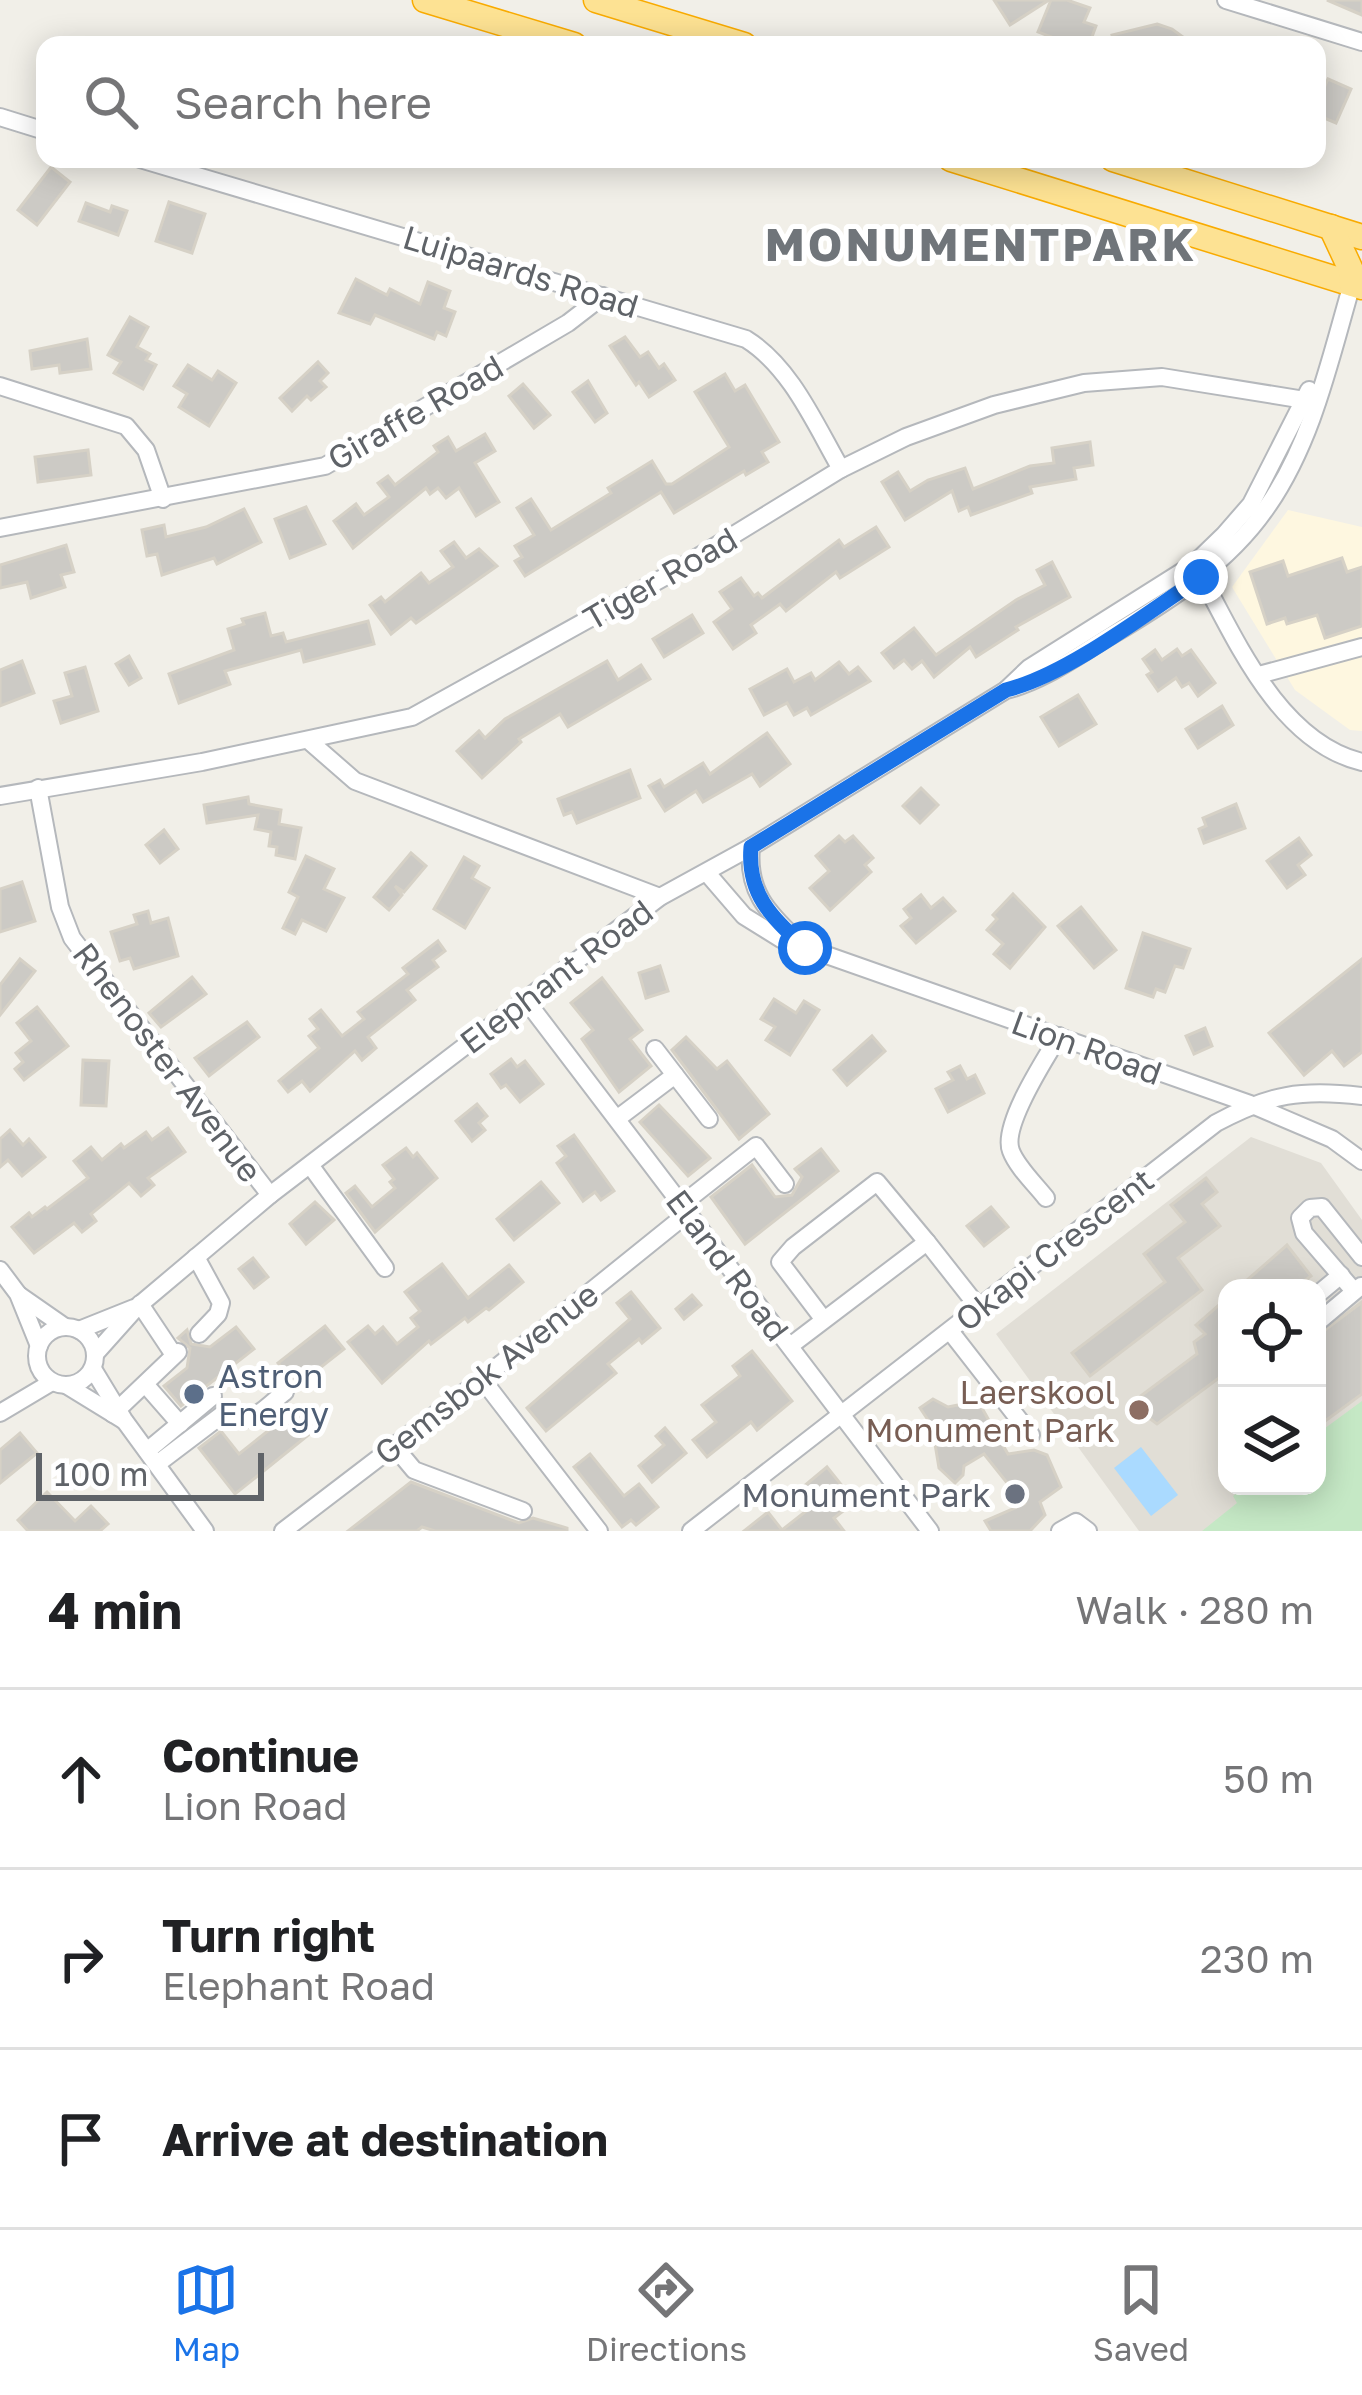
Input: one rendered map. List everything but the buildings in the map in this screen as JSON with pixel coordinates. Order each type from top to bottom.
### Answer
[{"type":"highway","points":[[425,0],[544,36]]},
{"type":"highway","points":[[596,0],[714,36]]},
{"type":"highway","points":[[981,168],[1354,277]]},
{"type":"highway","points":[[1142,168],[1362,237]]},
{"type":"highway","points":[[1330,227],[1354,277]]},
{"type":"street","points":[[1229,0],[1362,42]]},
{"type":"street","points":[[0,117],[36,128]]},
{"type":"street","name":"Luipaards Road","points":[[170,168],[710,327],[760,348],[785,375],[841,469]]},
{"type":"street","name":"Elephant Road","points":[[94,1361],[138,1306],[270,1195],[660,897],[751,847],[1006,690],[1017,676],[1051,663],[1198,571],[1251,505],[1311,401],[1354,277]]},
{"type":"street","name":"Giraffe Road","points":[[0,528],[325,466],[568,323],[603,296]]},
{"type":"street","name":"Tiger Road","points":[[0,796],[398,722],[432,709],[670,574],[841,469],[963,415],[1084,383],[1162,377],[1311,401]]},
{"type":"street","points":[[0,386],[126,426],[142,443],[163,499]]},
{"type":"street","points":[[1198,571],[1259,675],[1299,730],[1330,752],[1362,762]]},
{"type":"street","points":[[1259,675],[1362,647]]},
{"type":"street","points":[[308,740],[355,782],[660,897]]},
{"type":"street","name":"Rhenoster Avenue","points":[[38,788],[60,907],[72,938],[270,1195]]},
{"type":"street","name":"Lion Road","points":[[751,847],[749,872],[760,903],[805,948]]},
{"type":"street","name":"Lion Road","points":[[707,873],[752,923],[805,948],[1250,1104],[1333,1139],[1362,1161]]},
{"type":"street","name":"Eland Road","points":[[525,999],[930,1531]]},
{"type":"street","points":[[1046,1198],[1010,1150],[1010,1137],[1036,1075],[1059,1036]]},
{"type":"street","points":[[655,1049],[710,1118]]},
{"type":"street","points":[[618,1118],[675,1076]]},
{"type":"street","points":[[1250,1104],[1311,1090],[1362,1096]]},
{"type":"street","name":"Okapi Crescent","points":[[691,1531],[1216,1123],[1250,1104]]},
{"type":"street","name":"Gemsbok Avenue","points":[[283,1531],[482,1379],[756,1146],[785,1184]]},
{"type":"street","points":[[310,1165],[386,1268]]},
{"type":"street","points":[[824,1320],[780,1262],[872,1184],[883,1186],[979,1309]]},
{"type":"street","points":[[1326,1315],[1358,1288],[1301,1229],[1300,1218],[1310,1208],[1322,1207],[1362,1257]]},
{"type":"street","points":[[790,1346],[927,1242]]},
{"type":"street","points":[[196,1257],[221,1303],[218,1314],[199,1334]]},
{"type":"street","points":[[0,1270],[18,1294],[39,1355],[59,1384],[119,1415]]},
{"type":"street","points":[[1326,1288],[1341,1275]]},
{"type":"street","points":[[18,1294],[93,1344],[94,1361],[119,1415],[205,1531]]},
{"type":"street","points":[[119,1415],[176,1353],[138,1306]]},
{"type":"street","name":"Elephant Road","points":[[72,1329],[138,1306]]},
{"type":"street","points":[[3,1411],[50,1333],[72,1329]]},
{"type":"street","points":[[950,1331],[1031,1435]]},
{"type":"street","points":[[3,1411],[59,1384],[82,1381],[94,1361]]},
{"type":"street","points":[[482,1379],[599,1531]]},
{"type":"street","points":[[145,1384],[180,1424]]},
{"type":"street","points":[[152,1458],[223,1414],[246,1421],[285,1392]]},
{"type":"street","points":[[152,1458],[180,1424],[214,1396]]},
{"type":"street","points":[[394,1446],[414,1470],[523,1511]]},
{"type":"street","points":[[1060,1531],[1076,1522],[1088,1531]]},
{"type":"shaded area","points":[[1288,510],[1362,527],[1362,731],[1350,730],[1295,690],[1232,587]]},
{"type":"shaded area","name":"Laerskool Monument Park","points":[[1251,1137],[1321,1163],[1362,1220],[1362,1531],[1139,1531],[996,1334]]},
{"type":"green space","points":[[1362,1401],[1362,1531],[1202,1531],[1237,1503],[1234,1495],[1326,1495],[1326,1427]]},
{"type":"water","points":[[1141,1447],[1178,1495],[1151,1516],[1114,1468]]},
{"type":"place","name":"Astron Energy","points":[[194,1394]]},
{"type":"place","name":"Laerskool Monument Park","points":[[1139,1410]]},
{"type":"place","name":"Monument Park","points":[[1015,1494]]},
{"type":"district","name":"MONUMENTPARK","points":[[981,244]]},
{"type":"route","points":[[805,948],[760,903],[749,872],[751,847],[1006,690],[1027,685],[1129,625],[1201,577]]}]
